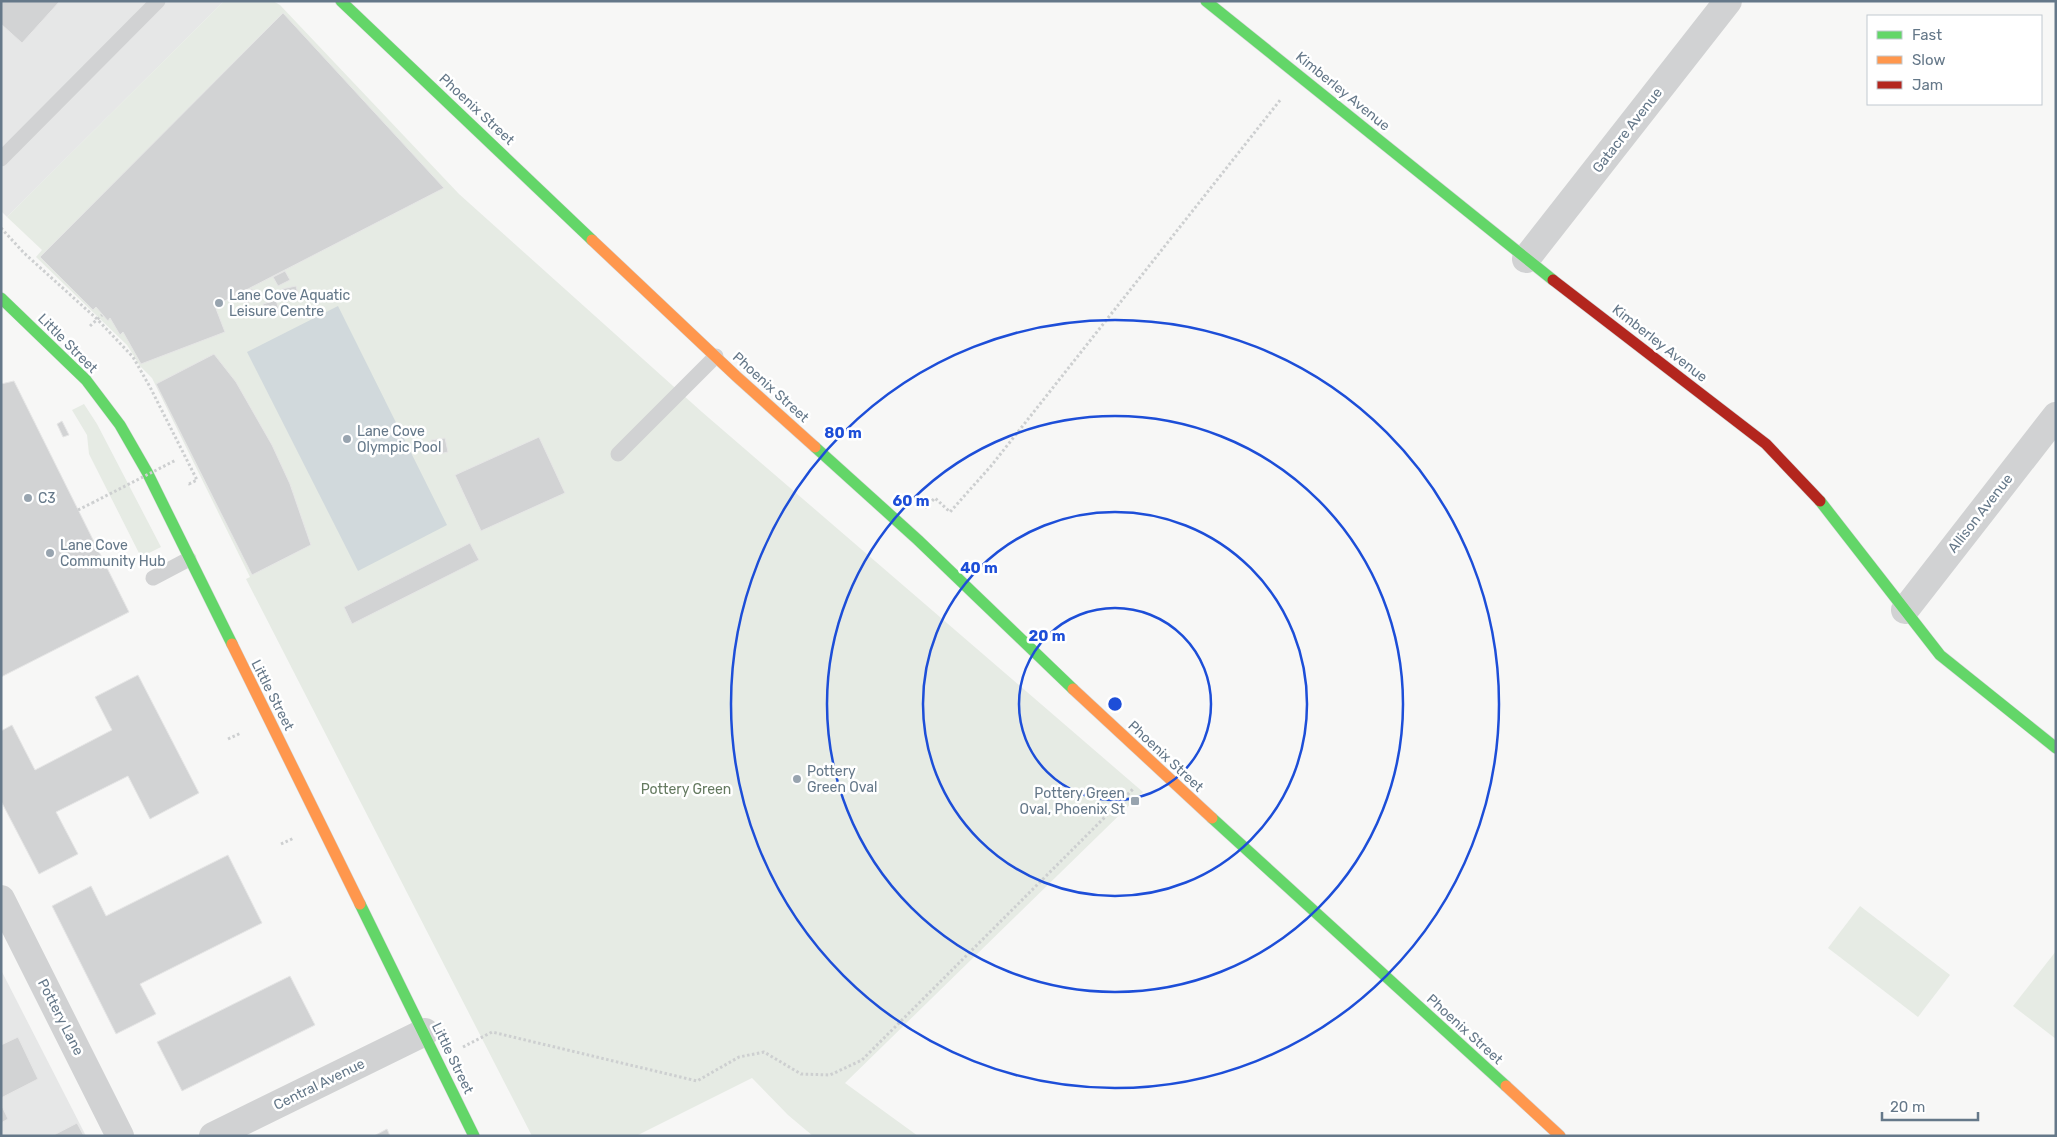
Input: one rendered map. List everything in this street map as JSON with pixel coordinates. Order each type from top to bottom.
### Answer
[{"type":"street","name":"Phoenix Street","points":[[342,1],[716,356],[918,540],[1154,766],[1560,1136]]},
{"type":"street","name":"Kimberley Avenue","points":[[1206,1],[1526,259],[1766,444],[1821,502],[1940,655],[2056,748]]},
{"type":"street","name":"Gatacre Avenue","points":[[1526,259],[1725,2]]},
{"type":"street","name":"Little Street","points":[[1,298],[86,380],[120,425],[147,472],[425,1032],[474,1136]]},
{"type":"street","name":"Allison Avenue","points":[[1905,610],[2056,416]]},
{"type":"street","name":"Pottery Lane","points":[[1,899],[120,1136]]},
{"type":"street","name":"Central Avenue","points":[[212,1136],[425,1032]]},
{"type":"lane","points":[[1,160],[158,1]]},
{"type":"lane","points":[[618,454],[716,356]]},
{"type":"lane","points":[[153,578],[189,559]]},
{"type":"path","points":[[918,540],[918,516],[935,498],[950,512],[990,466],[1300,75]]},
{"type":"path","points":[[1,228],[24,253],[98,319],[134,357],[197,480],[189,484],[185,476]]},
{"type":"path","points":[[70,296],[74,292]]},
{"type":"path","points":[[90,326],[102,315]]},
{"type":"path","points":[[78,510],[176,460],[180,468]]},
{"type":"path","points":[[438,1060],[492,1032],[697,1081],[739,1057],[764,1052],[801,1074],[830,1075],[862,1060],[1154,766]]},
{"type":"shaded area","points":[[1,1],[224,1],[7,217],[1,211]]},
{"type":"shaded area","name":"Lane Cove Olympic Pool","points":[[338,306],[447,525],[358,571],[247,352]]},
{"type":"shaded area","points":[[1,970],[86,1136],[1,1136]]},
{"type":"green space","name":"Pottery Green","points":[[224,1],[273,1],[280,5],[459,194],[702,412],[1143,792],[845,1083],[918,1136],[813,1136],[788,1115],[752,1078],[636,1136],[532,1136],[246,579],[250,577],[152,378],[140,366],[127,345],[36,257],[42,250],[7,217]]},
{"type":"green space","points":[[84,404],[97,424],[161,547],[141,557],[89,454],[87,435],[72,410]]},
{"type":"green space","points":[[1860,906],[1950,975],[1918,1017],[1828,948]]},
{"type":"green space","points":[[2056,951],[2056,1039],[2013,1006]]},
{"type":"building","points":[[1,1],[60,1],[22,43],[1,24]]},
{"type":"building","points":[[283,13],[444,188],[215,306],[225,332],[141,364],[123,332],[120,335],[110,318],[108,321],[96,307],[93,310],[40,257]]},
{"type":"building","points":[[285,271],[290,280],[278,286],[273,277]]},
{"type":"building","points":[[296,286],[299,298],[285,302],[282,289]]},
{"type":"building","points":[[252,289],[257,298],[245,304],[240,294]]},
{"type":"building","points":[[276,300],[280,313],[266,316],[263,304]]},
{"type":"building","points":[[214,354],[236,382],[272,445],[290,484],[311,545],[252,575],[156,384]]},
{"type":"building","name":"Lane Cove Community Hub","points":[[14,381],[129,612],[1,677],[1,384]]},
{"type":"building","points":[[62,421],[69,435],[63,437],[57,424]]},
{"type":"building","points":[[539,437],[565,493],[481,531],[455,475]]},
{"type":"building","points":[[445,438],[448,452],[434,455],[431,440]]},
{"type":"building","points":[[470,543],[479,560],[352,624],[344,607]]},
{"type":"building","points":[[138,675],[199,793],[150,819],[128,776],[56,812],[78,854],[39,874],[1,801],[1,731],[12,725],[35,770],[112,730],[95,697]]},
{"type":"building","points":[[228,855],[262,923],[140,984],[156,1014],[116,1034],[52,906],[91,886],[106,916]]},
{"type":"building","points":[[290,976],[315,1025],[182,1091],[157,1042]]},
{"type":"building","points":[[18,1037],[38,1079],[1,1098],[1,1045]]},
{"type":"building","points":[[1,1104],[8,1119],[1,1123]]},
{"type":"building","points":[[77,1123],[84,1136],[52,1136]]},
{"type":"building","points":[[387,1129],[390,1136],[374,1136]]},
{"type":"traffic: fast","points":[[341,1],[592,240]]},
{"type":"traffic: fast","points":[[1206,1],[1553,280]]},
{"type":"traffic: fast","points":[[1,298],[86,380],[120,425],[147,472],[232,644]]},
{"type":"traffic: fast","points":[[815,447],[918,540],[1073,689]]},
{"type":"traffic: fast","points":[[1820,501],[1940,655],[2056,748]]},
{"type":"traffic: fast","points":[[1212,818],[1506,1086]]},
{"type":"traffic: fast","points":[[360,904],[474,1136]]},
{"type":"traffic: slow","points":[[592,240],[736,376],[815,447]]},
{"type":"traffic: slow","points":[[232,644],[360,904]]},
{"type":"traffic: slow","points":[[1073,689],[1212,818]]},
{"type":"traffic: slow","points":[[1506,1086],[1560,1136]]},
{"type":"traffic: jam","points":[[1553,280],[1766,444],[1820,501]]},
{"type":"place","name":"Lane Cove Aquatic Leisure Centre","points":[[219,303]]},
{"type":"place","name":"Lane Cove Olympic Pool","points":[[347,439]]},
{"type":"place","name":"C3","points":[[28,498]]},
{"type":"place","name":"Lane Cove Community Hub","points":[[50,553]]},
{"type":"place","name":"Pottery Green Oval","points":[[797,779]]},
{"type":"place","name":"Pottery Green Oval, Phoenix St","points":[[1135,801]]}]
